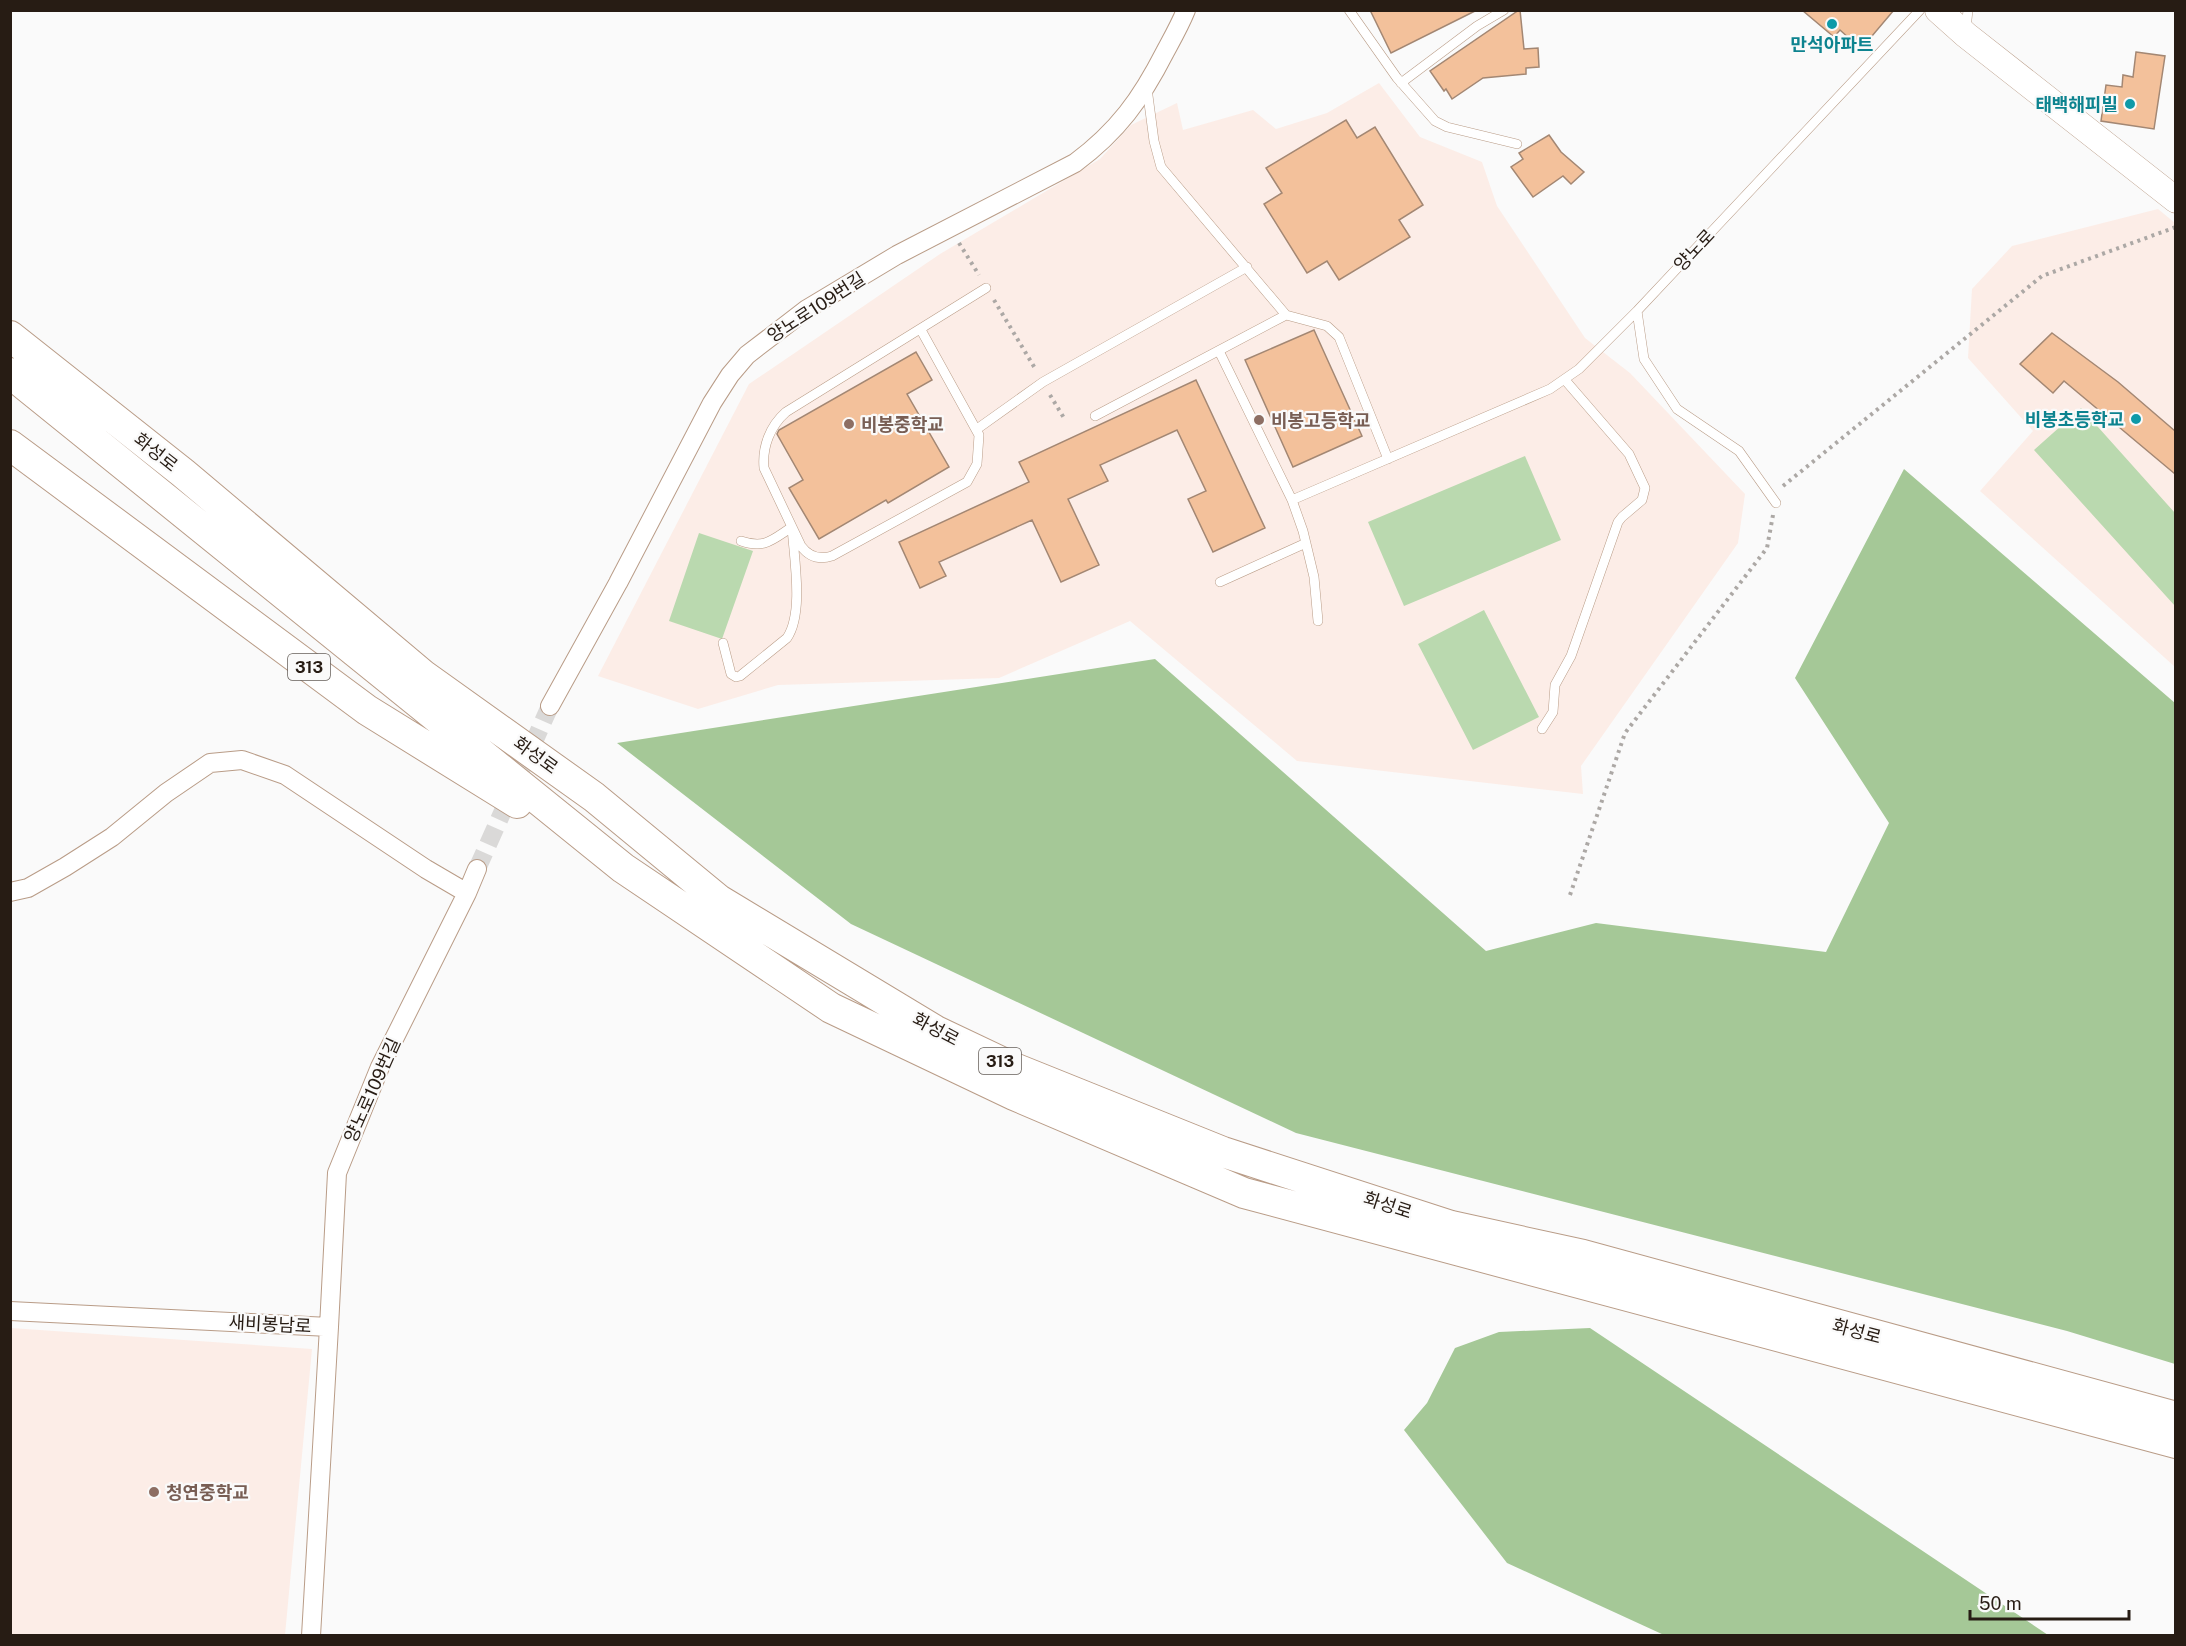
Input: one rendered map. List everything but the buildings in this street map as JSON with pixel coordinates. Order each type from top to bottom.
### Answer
[{"type":"main road","name":"화성로","points":[[10,336],[183,473],[423,675],[594,797],[719,900],[936,1031],[1014,1068],[1224,1152],[1451,1226],[1582,1255],[2175,1418]]},
{"type":"main road","name":"화성로","points":[[10,373],[623,868],[831,1008],[1014,1095],[1244,1192],[2175,1443]]},
{"type":"main road","name":"313","points":[[10,445],[367,711],[623,868]]},
{"type":"street","name":"양노로109번길","points":[[550,706],[618,584],[712,403],[747,354],[807,309],[897,255],[1075,163],[1112,132],[1147,88],[1186,10]]},
{"type":"street","points":[[1938,10],[1967,23],[2175,200]]},
{"type":"street","points":[[10,892],[28,888],[112,837],[166,793],[210,763],[242,760],[285,775],[426,869],[467,893]]},
{"type":"street","name":"양노로109번길","points":[[329,1327],[337,1173],[380,1067],[477,869]]},
{"type":"street","name":"새비봉남로","points":[[10,1311],[329,1327],[311,1635]]},
{"type":"lane","points":[[1349,10],[1401,83],[1429,116],[1442,125],[1517,144]]},
{"type":"lane","points":[[1401,83],[1477,26],[1504,10]]},
{"type":"lane","name":"양노로","points":[[1292,501],[1550,389],[1565,380],[1579,369],[1637,310],[1920,10]]},
{"type":"lane","points":[[1147,88],[1154,141],[1161,167],[1286,315],[1327,326],[1339,337],[1388,459]]},
{"type":"lane","points":[[976,429],[1043,382],[1247,267]]},
{"type":"lane","points":[[921,330],[976,429],[980,448],[977,464],[967,482],[832,556],[817,558],[805,551],[764,468],[767,440],[772,428],[786,412],[986,288]]},
{"type":"lane","points":[[1637,310],[1644,358],[1677,409],[1739,451],[1776,503]]},
{"type":"lane","points":[[1095,416],[1286,315]]},
{"type":"lane","points":[[1219,351],[1292,501],[1314,577],[1318,621]]},
{"type":"lane","points":[[1542,729],[1552,712],[1555,685],[1571,656],[1618,522],[1642,500],[1645,488],[1629,454],[1565,380]]},
{"type":"lane","points":[[741,541],[753,545],[765,544],[792,527]]},
{"type":"lane","points":[[723,643],[729,668],[736,677],[781,645],[792,631],[797,611],[792,527]]},
{"type":"lane","points":[[1220,582],[1306,543]]},
{"type":"path","points":[[1570,895],[1625,733],[1767,548],[1778,490],[2042,276],[2175,227]]},
{"type":"path","points":[[963,250],[1021,345]]},
{"type":"shaded area","points":[[1379,83],[1420,137],[1482,162],[1497,206],[1585,338],[1630,373],[1745,494],[1738,543],[1581,766],[1583,794],[1297,761],[1130,621],[999,678],[778,685],[698,709],[598,676],[749,384],[940,254],[1100,159],[1131,125],[1177,103],[1183,130],[1253,110],[1276,129],[1327,113]]},
{"type":"shaded area","points":[[2158,209],[2175,223],[2175,667],[1980,491],[2033,431],[1968,358],[1972,289],[2012,246]]},
{"type":"shaded area","name":"청연중학교","points":[[11,1328],[312,1349],[285,1635],[11,1635]]},
{"type":"green space","points":[[2081,408],[2175,513],[2175,606],[2034,450]]},
{"type":"green space","points":[[1525,456],[1561,540],[1404,606],[1368,522]]},
{"type":"green space","points":[[1904,469],[2175,703],[2175,1364],[2067,1331],[1296,1133],[851,924],[617,743],[1155,659],[1486,951],[1596,923],[1826,952],[1889,823],[1795,678]]},
{"type":"green space","points":[[699,533],[753,551],[722,639],[669,621]]},
{"type":"green space","points":[[1484,610],[1539,717],[1473,750],[1418,644]]},
{"type":"green space","points":[[1590,1328],[2048,1635],[1664,1635],[1507,1563],[1404,1430],[1427,1403],[1455,1348],[1499,1332]]},
{"type":"tunnel","points":[[477,869],[550,706]]},
{"type":"place","name":"만석아파트","points":[[1832,24]]},
{"type":"place","name":"태백해피빌","points":[[2130,104]]},
{"type":"place","name":"비봉초등학교","points":[[2136,419]]},
{"type":"place","name":"비봉고등학교","points":[[1259,420]]},
{"type":"place","name":"비봉중학교","points":[[849,424]]},
{"type":"place","name":"청연중학교","points":[[154,1492]]}]
